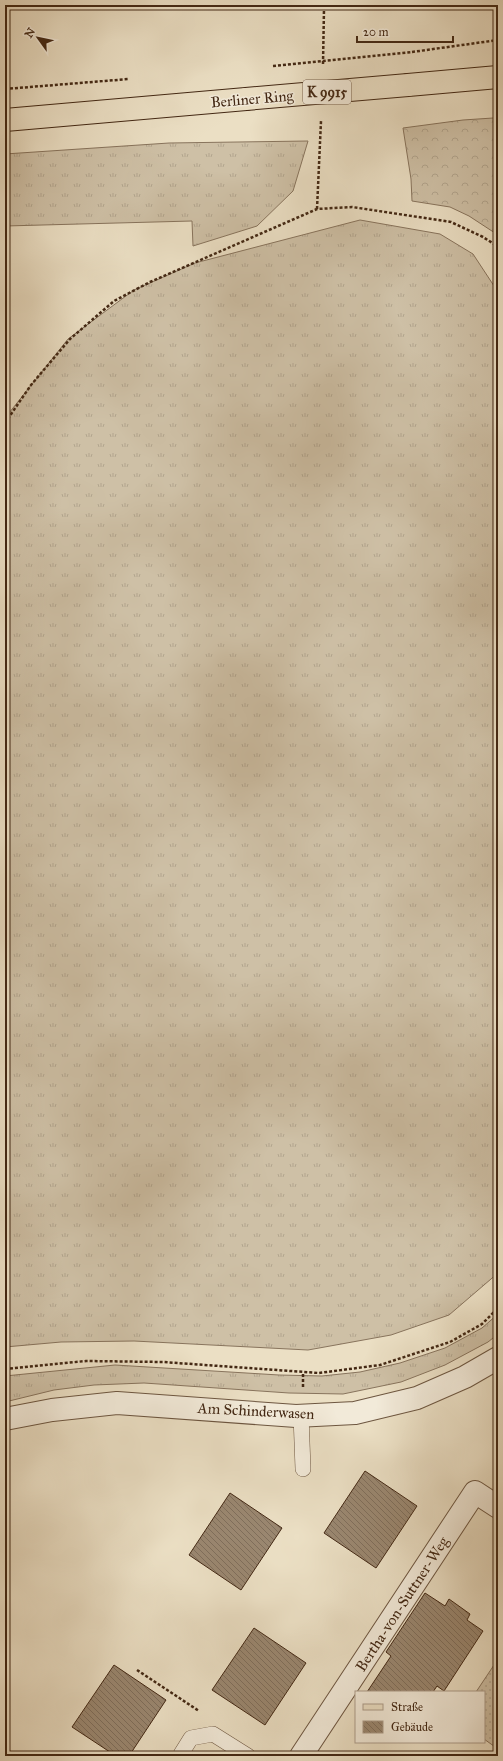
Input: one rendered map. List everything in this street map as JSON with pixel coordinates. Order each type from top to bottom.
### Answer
[{"type":"main road","name":"Berliner Ring","points":[[5,120],[488,78]]},
{"type":"street","points":[[488,78],[498,89]]},
{"type":"street","name":"Am Schinderwasen","points":[[5,1419],[52,1410],[117,1404],[301,1415],[355,1413],[417,1398],[465,1377],[498,1358]]},
{"type":"street","name":"Bertha-von-Suttner-Weg","points":[[302,1756],[475,1492],[498,1507]]},
{"type":"lane","points":[[301,1415],[303,1468]]},
{"type":"lane","points":[[181,1754],[191,1738],[213,1734],[248,1756]]},
{"type":"path","points":[[293,5],[324,9],[375,8],[394,5]]},
{"type":"path","points":[[323,47],[324,9]]},
{"type":"path","points":[[272,66],[412,52],[498,40]]},
{"type":"path","points":[[5,89],[132,79]]},
{"type":"path","points":[[317,209],[321,146]]},
{"type":"path","points":[[5,423],[31,385],[70,339],[114,301],[150,282],[317,209],[352,207],[434,219],[464,227],[494,244],[498,248]]},
{"type":"path","points":[[5,1369],[86,1361],[148,1362],[319,1373],[380,1364],[450,1342],[482,1324],[498,1308]]},
{"type":"path","points":[[5,1741],[11,1756]]},
{"type":"green space","points":[[493,118],[498,120],[498,235],[469,216],[450,207],[412,201],[411,179],[403,128],[463,120]]},
{"type":"green space","points":[[308,141],[293,191],[257,226],[193,246],[192,221],[5,226],[5,154],[169,143]]},
{"type":"green space","points":[[360,220],[440,234],[473,254],[498,292],[498,1273],[449,1315],[391,1335],[308,1350],[134,1341],[61,1342],[5,1347],[5,418],[68,339],[134,290],[195,263]]},
{"type":"green space","points":[[498,1314],[498,1334],[488,1342],[445,1365],[401,1382],[343,1394],[289,1393],[144,1383],[94,1385],[54,1390],[5,1402],[5,1376],[115,1365],[279,1375],[322,1376],[360,1372],[400,1363],[445,1348],[482,1328]]},
{"type":"green space","points":[[498,1659],[498,1749],[485,1740],[485,1691],[477,1691]]},
{"type":"building","points":[[365,1471],[417,1506],[376,1568],[324,1533]]},
{"type":"building","points":[[230,1493],[282,1528],[241,1590],[189,1555]]},
{"type":"building","points":[[425,1593],[445,1606],[449,1599],[470,1614],[467,1620],[483,1631],[444,1691],[437,1686],[434,1691],[368,1691],[391,1656],[386,1652]]},
{"type":"building","points":[[254,1628],[306,1663],[265,1725],[212,1690]]},
{"type":"building","points":[[114,1665],[166,1700],[129,1756],[116,1756],[72,1727]]}]
